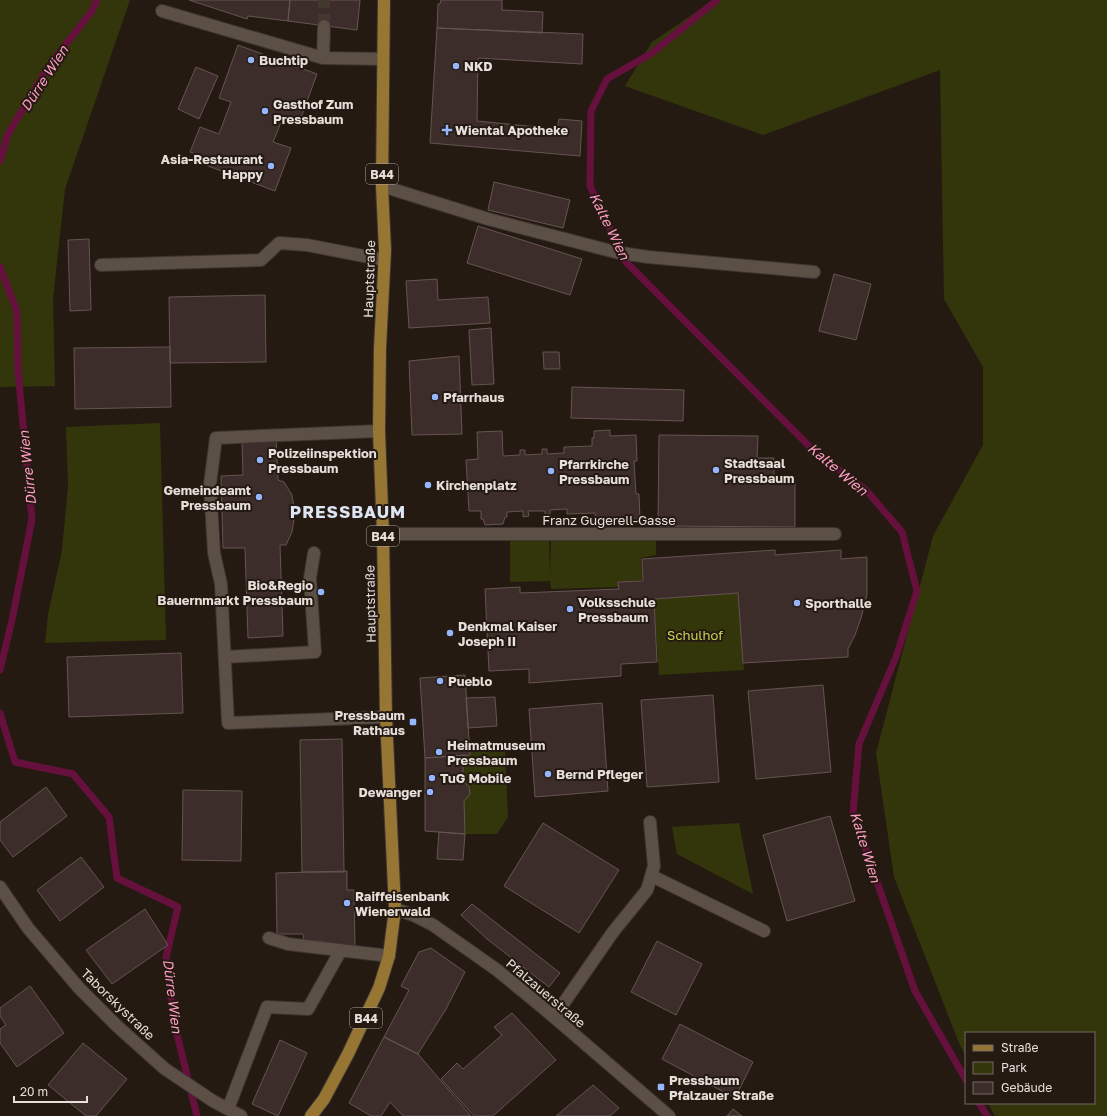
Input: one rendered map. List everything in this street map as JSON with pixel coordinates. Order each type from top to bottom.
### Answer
[{"type":"main road","name":"Hauptstraße","points":[[311,1116],[324,1099],[348,1054],[365,1021],[379,988],[389,956],[394,909],[386,717],[383,534],[379,431],[380,348],[384,260],[382,186],[384,0]]},
{"type":"street","points":[[162,11],[323,58],[383,59]]},
{"type":"street","points":[[323,58],[324,26]]},
{"type":"street","points":[[382,186],[488,219],[615,252],[648,257],[814,272]]},
{"type":"street","points":[[101,265],[261,260],[279,243],[307,245],[384,260]]},
{"type":"street","points":[[379,431],[216,438],[210,484],[214,553],[222,584],[228,723],[386,717]]},
{"type":"street","name":"Franz Gugerell-Gasse","points":[[383,534],[835,534]]},
{"type":"street","points":[[225,657],[315,652],[310,578],[314,553]]},
{"type":"street","points":[[554,1017],[612,932],[647,890],[654,866],[650,822]]},
{"type":"street","points":[[652,876],[764,931]]},
{"type":"street","name":"Taborskystraße","points":[[0,887],[28,928],[79,988],[117,1026],[165,1068],[213,1101],[241,1116]]},
{"type":"street","name":"Pfalzauerstraße","points":[[394,909],[414,915],[433,925],[497,970],[669,1116]]},
{"type":"street","points":[[269,938],[288,944],[389,956]]},
{"type":"street","points":[[228,1109],[267,1007],[308,1009],[341,950]]},
{"type":"green space","points":[[0,0],[130,0],[65,189],[53,298],[55,386],[0,387]]},
{"type":"green space","points":[[714,0],[1107,0],[1107,1116],[995,1116],[989,1104],[1095,1104],[1095,1032],[965,1032],[965,1055],[894,877],[876,753],[933,536],[983,445],[983,367],[944,299],[940,70],[763,135],[625,86],[652,42]]},
{"type":"green space","points":[[160,423],[166,640],[45,643],[48,615],[62,550],[68,486],[66,427]]},
{"type":"green space","points":[[549,539],[550,575],[551,541],[656,541],[656,555],[641,558],[642,580],[619,582],[618,587],[551,589],[550,581],[510,582],[510,541]]},
{"type":"green space","name":"Schulhof","points":[[738,593],[744,670],[659,675],[654,599]]},
{"type":"green space","points":[[469,749],[505,749],[508,817],[497,834],[465,834],[464,801],[469,794],[469,787],[463,781],[463,768],[465,755],[470,755]]},
{"type":"green space","points":[[739,823],[753,894],[677,854],[672,827]]},
{"type":"building","points":[[189,0],[290,0],[288,21],[248,16],[247,19]]},
{"type":"building","points":[[290,0],[360,0],[357,30],[288,21]]},
{"type":"building","points":[[441,0],[502,0],[502,10],[543,12],[542,33],[437,28],[438,4],[440,4]]},
{"type":"building","points":[[437,28],[583,34],[582,64],[478,58],[477,121],[557,129],[559,119],[582,121],[580,156],[430,143]]},
{"type":"building","name":"Gasthof Zum Pressbaum","points":[[238,45],[317,74],[298,126],[282,120],[273,142],[291,148],[275,191],[200,163],[202,156],[190,152],[200,127],[219,134],[231,102],[219,98]]},
{"type":"building","points":[[196,67],[218,76],[199,119],[178,109]]},
{"type":"building","points":[[494,182],[570,200],[563,228],[488,210]]},
{"type":"building","points":[[478,226],[582,259],[570,295],[467,263]]},
{"type":"building","points":[[89,239],[91,310],[70,311],[68,240]]},
{"type":"building","points":[[834,274],[871,284],[856,340],[819,331]]},
{"type":"building","points":[[437,279],[438,300],[488,297],[490,323],[409,328],[406,281]]},
{"type":"building","points":[[265,295],[266,362],[170,363],[169,297]]},
{"type":"building","points":[[491,328],[494,384],[472,385],[469,330]]},
{"type":"building","points":[[170,347],[171,407],[75,409],[74,348]]},
{"type":"building","points":[[543,352],[559,352],[560,369],[544,369]]},
{"type":"building","name":"Pfarrhaus","points":[[459,356],[462,434],[412,435],[409,361]]},
{"type":"building","points":[[572,387],[684,390],[683,421],[571,418]]},
{"type":"building","name":"Pfarrkirche Pressbaum","points":[[610,430],[610,436],[636,435],[637,461],[634,461],[636,494],[639,494],[640,519],[596,522],[595,513],[567,514],[567,509],[550,510],[550,515],[545,515],[545,511],[528,511],[529,516],[523,517],[523,511],[507,512],[507,517],[505,517],[503,524],[485,525],[483,519],[481,519],[481,511],[469,511],[466,460],[478,459],[477,432],[502,431],[503,456],[520,455],[520,450],[525,450],[525,455],[542,454],[542,449],[547,449],[547,454],[564,453],[564,447],[592,446],[594,431]]},
{"type":"building","name":"Stadtsaal Pressbaum","points":[[659,435],[758,436],[757,458],[774,458],[774,481],[795,481],[795,527],[658,526]]},
{"type":"building","points":[[276,439],[278,480],[284,482],[292,495],[295,514],[292,532],[286,545],[280,545],[283,636],[248,638],[245,548],[223,548],[221,476],[243,475],[242,440]]},
{"type":"building","name":"Volksschule Pressbaum","points":[[775,550],[775,555],[841,550],[841,559],[867,557],[867,595],[861,618],[848,649],[848,657],[743,663],[738,593],[654,599],[657,662],[621,664],[621,676],[529,683],[529,669],[489,671],[485,589],[520,587],[520,593],[619,589],[618,582],[643,581],[642,559]]},
{"type":"building","points":[[181,653],[183,713],[69,717],[67,657]]},
{"type":"building","points":[[465,675],[470,755],[425,758],[420,678]]},
{"type":"building","points":[[823,685],[831,772],[756,779],[748,691]]},
{"type":"building","points":[[713,695],[719,782],[647,787],[641,700]]},
{"type":"building","points":[[495,697],[497,726],[468,728],[466,698]]},
{"type":"building","points":[[602,703],[608,791],[535,797],[529,709]]},
{"type":"building","points":[[342,739],[344,872],[302,872],[300,740]]},
{"type":"building","points":[[465,755],[463,781],[469,787],[470,794],[464,801],[465,834],[425,831],[425,758]]},
{"type":"building","points":[[46,787],[67,816],[13,857],[0,840],[0,822]]},
{"type":"building","points":[[183,790],[242,791],[241,861],[182,860]]},
{"type":"building","points":[[830,816],[855,901],[787,921],[763,835]]},
{"type":"building","points":[[543,823],[619,870],[579,933],[504,886]]},
{"type":"building","points":[[439,832],[465,834],[463,860],[437,859]]},
{"type":"building","points":[[81,857],[104,887],[60,921],[37,890]]},
{"type":"building","points":[[347,871],[347,890],[354,890],[355,946],[322,946],[322,941],[304,942],[303,934],[277,934],[276,873]]},
{"type":"building","points":[[472,904],[560,973],[549,987],[487,939],[461,915]]},
{"type":"building","points":[[145,909],[168,945],[112,984],[86,950]]},
{"type":"building","points":[[657,941],[702,964],[676,1015],[631,992]]},
{"type":"building","points":[[431,948],[465,972],[446,1009],[418,1054],[384,1037],[409,990],[401,986],[419,952]]},
{"type":"building","points":[[30,986],[64,1033],[17,1067],[0,1043],[0,1029],[6,1025],[0,1016],[0,1008]]},
{"type":"building","points":[[512,1013],[556,1060],[493,1116],[474,1116],[441,1079],[457,1063],[463,1069],[502,1035],[494,1027]]},
{"type":"building","points":[[680,1024],[753,1062],[735,1098],[662,1059]]},
{"type":"building","points":[[384,1037],[418,1054],[471,1116],[403,1116],[390,1102],[381,1116],[371,1116],[349,1103]]},
{"type":"building","points":[[280,1040],[307,1053],[278,1116],[252,1104]]},
{"type":"building","points":[[83,1043],[127,1079],[96,1116],[86,1116],[48,1085]]},
{"type":"building","points":[[593,1085],[619,1108],[610,1116],[556,1116]]},
{"type":"building","points":[[733,1109],[742,1116],[727,1116]]},
{"type":"waterway","name":"Dürre Wien","points":[[0,161],[8,134],[48,67],[92,11],[97,0]]},
{"type":"waterway","name":"Kalte Wien","points":[[717,0],[652,53],[607,79],[591,111],[590,186],[625,261],[814,451],[866,490],[902,532],[917,591],[896,657],[859,744],[853,813],[915,991],[965,1078]]},
{"type":"waterway","name":"Dürre Wien","points":[[0,267],[17,312],[18,371],[32,519],[12,620],[0,670]]},
{"type":"waterway","name":"Dürre Wien","points":[[0,713],[15,762],[73,774],[109,817],[117,878],[178,907],[166,957],[174,1022],[197,1116]]},
{"type":"waterway","name":"Kalte Wien","points":[[980,1104],[987,1116]]},
{"type":"tunnel","points":[[324,0],[324,26]]},
{"type":"place","name":"Buchtip","points":[[251,60]]},
{"type":"place","name":"NKD","points":[[456,66]]},
{"type":"place","name":"Gasthof Zum Pressbaum","points":[[265,111]]},
{"type":"place","name":"Wiental Apotheke","points":[[447,130]]},
{"type":"place","name":"Asia-Restaurant Happy","points":[[271,166]]},
{"type":"place","name":"Pfarrhaus","points":[[435,397]]},
{"type":"place","name":"Polizeiinspektion Pressbaum","points":[[260,460]]},
{"type":"place","name":"Stadtsaal Pressbaum","points":[[716,470]]},
{"type":"place","name":"Pfarrkirche Pressbaum","points":[[551,471]]},
{"type":"place","name":"Kirchenplatz","points":[[428,485]]},
{"type":"place","name":"Gemeindeamt Pressbaum","points":[[259,497]]},
{"type":"place","name":"Bio&Regio Bauernmarkt Pressbaum","points":[[321,592]]},
{"type":"place","name":"Sporthalle","points":[[797,603]]},
{"type":"place","name":"Volksschule Pressbaum","points":[[570,609]]},
{"type":"place","name":"Denkmal Kaiser Joseph II","points":[[450,633]]},
{"type":"place","name":"Pueblo","points":[[440,681]]},
{"type":"place","name":"Pressbaum Rathaus","points":[[413,722]]},
{"type":"place","name":"Heimatmuseum Pressbaum","points":[[439,752]]},
{"type":"place","name":"Bernd Pfleger","points":[[548,774]]},
{"type":"place","name":"TuG Mobile","points":[[432,778]]},
{"type":"place","name":"Dewanger","points":[[430,792]]},
{"type":"place","name":"Raiffeisenbank Wienerwald","points":[[347,903]]},
{"type":"place","name":"Pressbaum Pfalzauer Straße","points":[[661,1087]]},
{"type":"district","name":"PRESSBAUM","points":[[348,511]]}]
